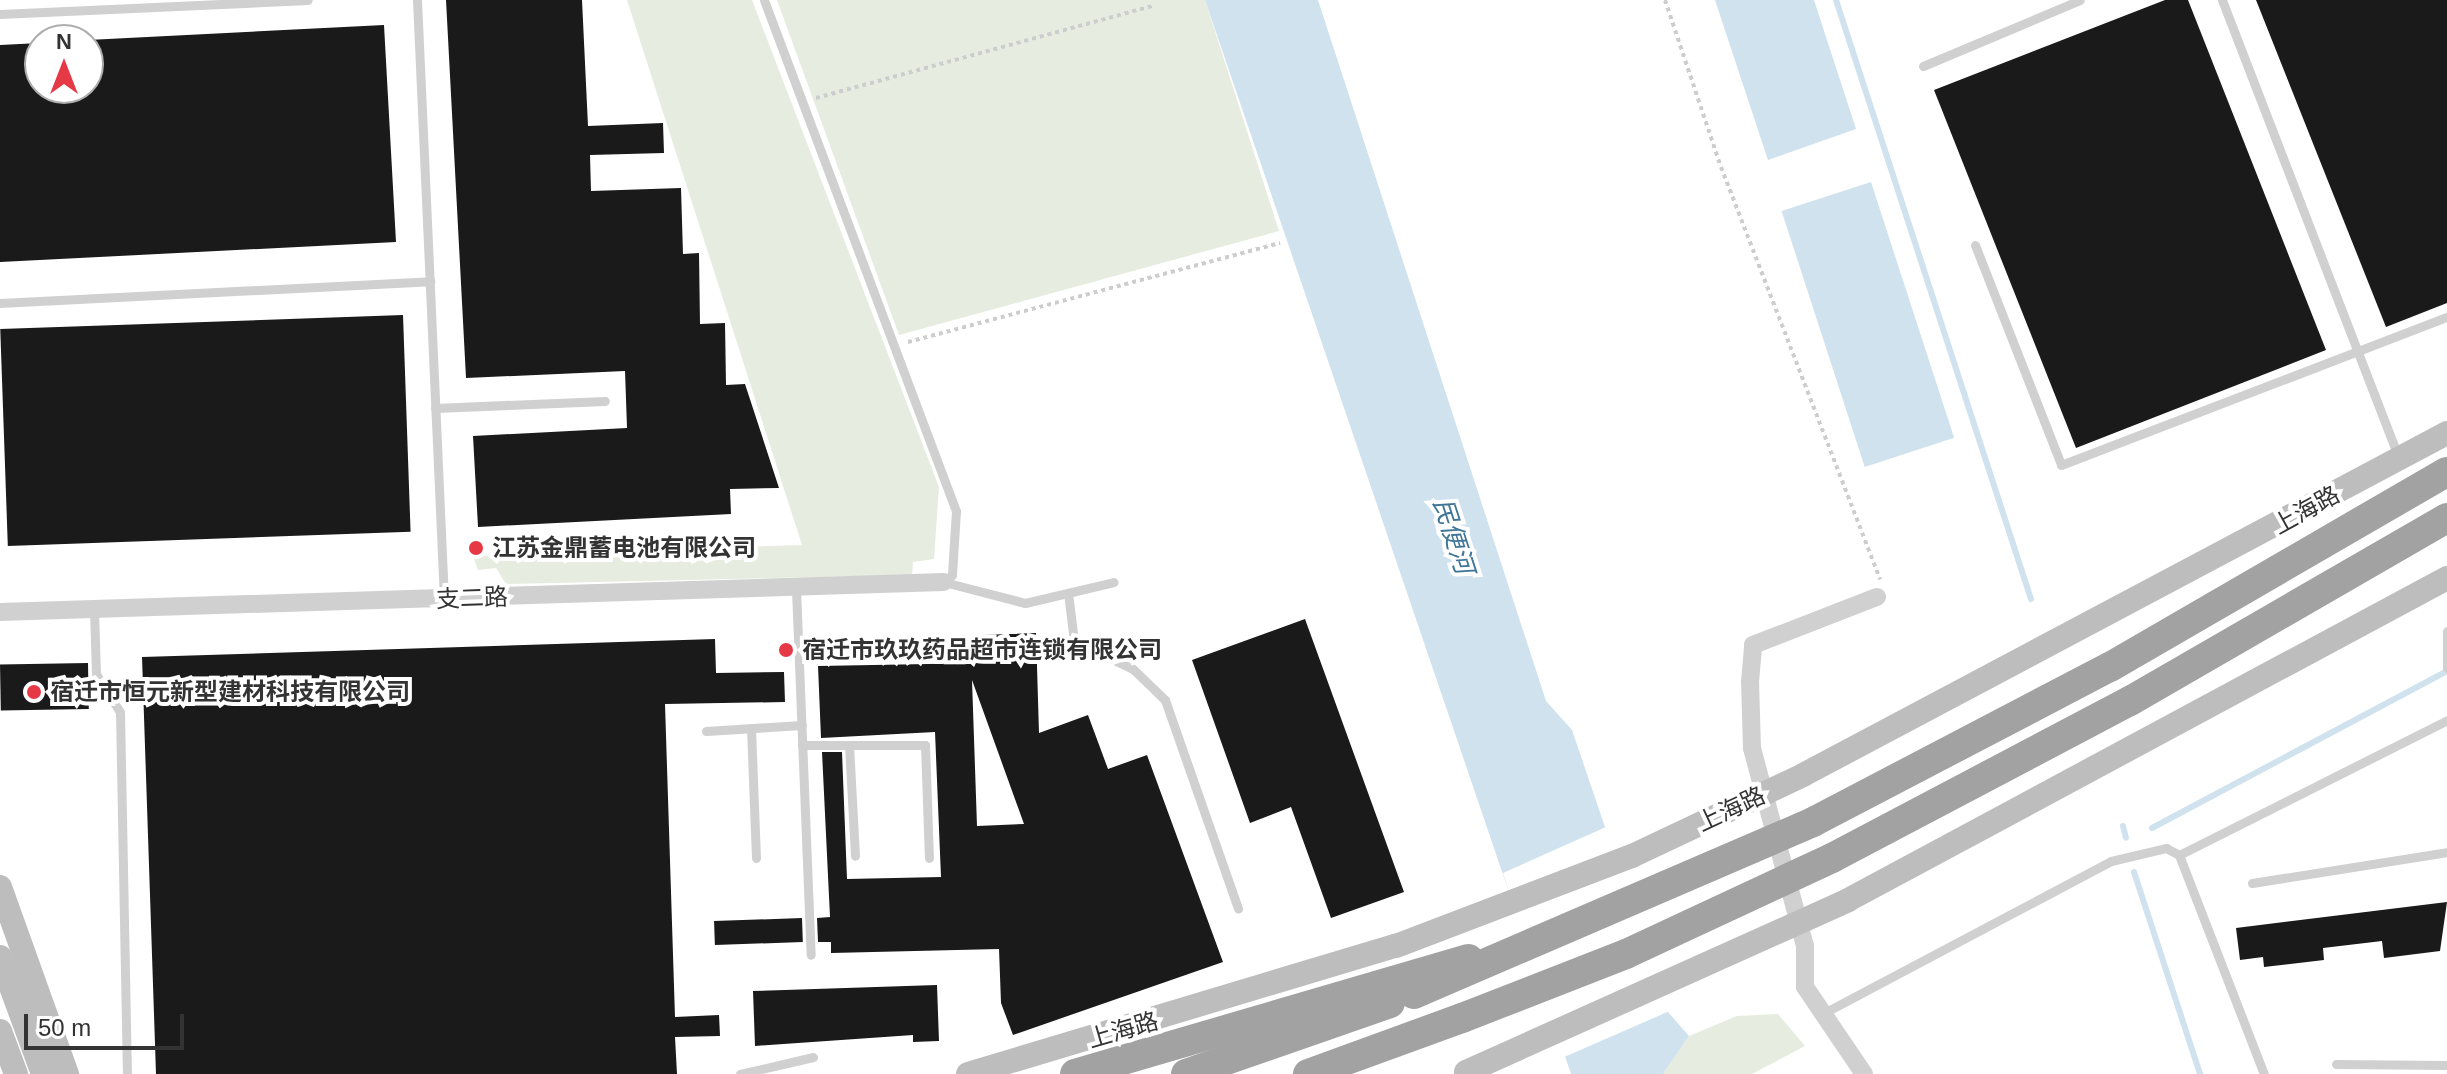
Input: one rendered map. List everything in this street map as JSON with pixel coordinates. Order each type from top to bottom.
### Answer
[{"type":"highway","name":"上海路","points":[[1186,1074],[1563,931],[1813,822],[2110,667],[2447,472]]},
{"type":"highway","points":[[1308,1074],[1626,954],[1832,858],[2130,701],[2447,518]]},
{"type":"highway","points":[[1075,1074],[1412,986]]},
{"type":"main road","name":"上海路","points":[[968,1074],[1396,946],[1632,856],[1803,775],[2447,433]]},
{"type":"main road","points":[[1463,1073],[1848,900],[2447,578]]},
{"type":"main road","points":[[0,887],[67,1074]]},
{"type":"main road","points":[[0,957],[43,1074]]},
{"type":"main road","points":[[0,1031],[16,1074]]},
{"type":"street","name":"支二路","points":[[0,612],[944,582]]},
{"type":"street","points":[[1864,1074],[1819,1016],[1805,987],[1805,946],[1752,748],[1753,645],[1877,597]]},
{"type":"lane","points":[[0,14],[308,0]]},
{"type":"lane","points":[[417,0],[444,599]]},
{"type":"lane","points":[[764,0],[956,511],[952,575],[944,582]]},
{"type":"lane","points":[[1923,66],[2080,0]]},
{"type":"lane","points":[[2222,0],[2400,459]]},
{"type":"lane","points":[[1975,245],[2061,465],[2447,317]]},
{"type":"lane","points":[[0,303],[430,281]]},
{"type":"lane","points":[[435,408],[605,401]]},
{"type":"lane","points":[[944,582],[1025,603],[1114,582]]},
{"type":"lane","points":[[796,589],[811,955]]},
{"type":"lane","points":[[1068,593],[1074,641],[1133,669],[1165,700],[1238,909]]},
{"type":"lane","points":[[94,610],[96,674],[120,712],[127,1074]]},
{"type":"lane","points":[[2447,631],[2443,646],[2447,668]]},
{"type":"lane","points":[[2179,855],[2447,720]]},
{"type":"lane","points":[[706,731],[802,725]]},
{"type":"lane","points":[[751,728],[756,858]]},
{"type":"lane","points":[[802,745],[925,745],[929,858]]},
{"type":"lane","points":[[849,745],[855,856]]},
{"type":"lane","points":[[1819,1016],[2111,861],[2166,848],[2179,855],[2264,1074]]},
{"type":"lane","points":[[2252,883],[2447,852]]},
{"type":"lane","points":[[740,1074],[813,1057]]},
{"type":"lane","points":[[2336,1064],[2447,1065]]},
{"type":"path","points":[[1665,0],[1721,167],[1880,579],[1877,597]]},
{"type":"path","points":[[802,102],[1153,6]]},
{"type":"path","points":[[894,346],[1280,243]]},
{"type":"shaded area","points":[[627,0],[752,0],[939,487],[934,559],[913,562],[912,575],[506,584],[496,568],[478,570],[473,556],[802,545]]},
{"type":"shaded area","points":[[777,0],[1205,0],[1279,231],[899,335]]},
{"type":"shaded area","points":[[1778,1014],[1805,1046],[1752,1074],[1663,1074],[1689,1036],[1737,1016]]},
{"type":"water","name":"民便河","points":[[1205,0],[1318,0],[1546,701],[1572,730],[1668,1012],[1689,1036],[1663,1074],[1571,1074]]},
{"type":"water","points":[[1715,0],[1814,0],[1856,129],[1768,160]]},
{"type":"water","points":[[1871,182],[1954,438],[1865,467],[1782,211]]},
{"type":"pier","points":[[1606,827],[1672,1010],[1562,1058],[1503,873]]},
{"type":"building","points":[[446,0],[582,0],[588,126],[663,123],[664,153],[590,155],[591,191],[681,188],[683,254],[699,253],[700,324],[725,323],[726,385],[745,384],[779,488],[730,489],[731,514],[478,527],[473,436],[627,428],[625,371],[466,378]]},
{"type":"building","points":[[2165,0],[2188,0],[2326,350],[2076,448],[1934,90]]},
{"type":"building","points":[[2256,0],[2447,0],[2447,303],[2386,327]]},
{"type":"building","points":[[384,25],[396,242],[0,262],[0,45],[24,44],[24,104],[104,104],[104,39]]},
{"type":"building","points":[[403,315],[411,532],[8,546],[0,329]]},
{"type":"building","points":[[1305,619],[1404,892],[1331,918],[1291,807],[1250,823],[1192,660]]},
{"type":"building","points":[[1036,633],[1039,733],[1088,715],[1108,769],[1147,755],[1223,962],[1013,1035],[1001,1003],[999,949],[831,953],[831,942],[818,942],[817,918],[830,917],[822,752],[842,752],[847,879],[941,877],[935,732],[821,738],[818,666],[983,663],[981,635]],"holes":[[[972,680],[1024,824],[977,826]]]},
{"type":"building","points":[[715,639],[716,673],[784,672],[785,702],[665,704],[675,1017],[719,1015],[720,1036],[675,1037],[677,1074],[156,1074],[142,657]]},
{"type":"building","points":[[88,663],[89,709],[1,711],[0,665]]},
{"type":"building","points":[[2447,902],[2440,951],[2384,958],[2382,941],[2323,948],[2324,960],[2264,967],[2263,957],[2240,960],[2236,928]]},
{"type":"building","points":[[802,918],[803,942],[715,945],[714,921]]},
{"type":"building","points":[[937,985],[939,1041],[913,1042],[913,1035],[755,1046],[753,991]]},
{"type":"waterway","points":[[1836,0],[2031,599]]},
{"type":"waterway","points":[[2152,828],[2447,671]]},
{"type":"waterway","points":[[2123,826],[2126,838]]},
{"type":"waterway","points":[[2134,872],[2200,1074]]},
{"type":"place","name":"江苏金鼎蓄电池有限公司","points":[[476,548]]},
{"type":"place","name":"宿迁市玖玖药品超市连锁有限公司","points":[[786,650]]},
{"type":"place","name":"宿迁市恒元新型建材科技有限公司","points":[[34,692]]}]
